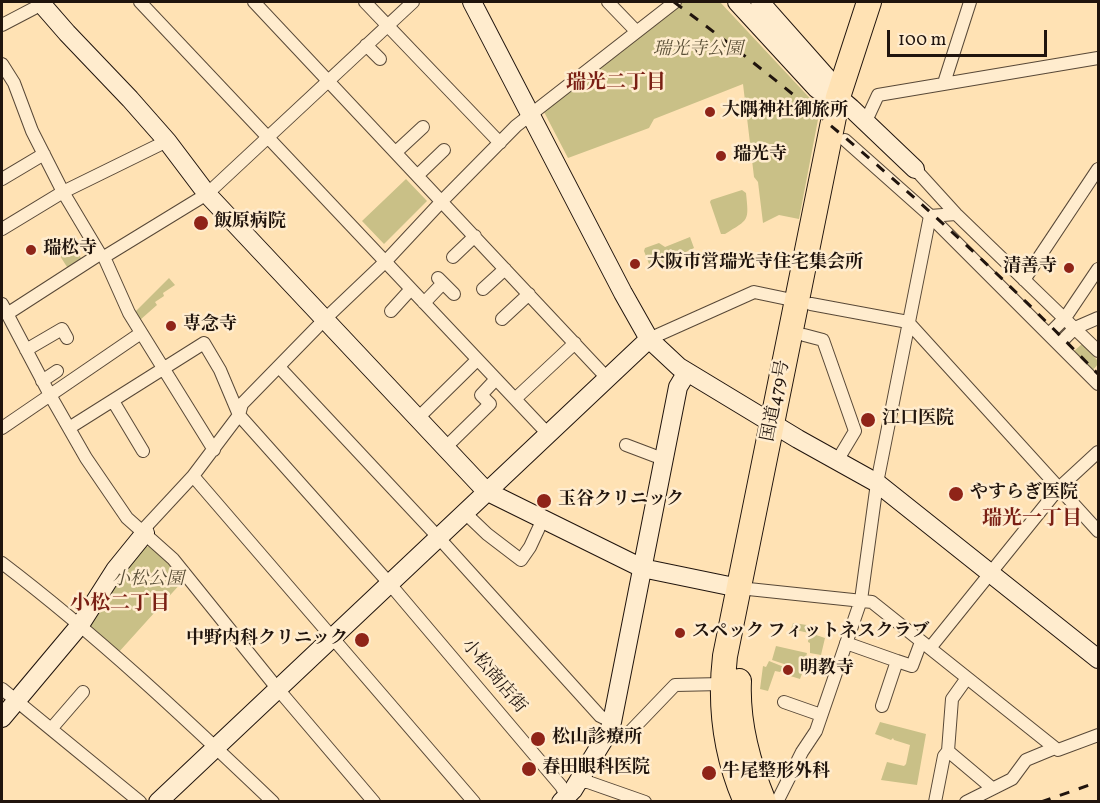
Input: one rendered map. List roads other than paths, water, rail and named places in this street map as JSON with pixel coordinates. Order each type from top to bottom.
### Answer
[{"type":"highway","name":"国道479号","points":[[779,426],[804,335],[804,303],[852,109],[869,2]]},
{"type":"highway","name":"国道479号","points":[[764,801],[749,760],[739,708],[747,589],[804,303],[852,109],[883,2]]},
{"type":"highway","name":"国道479号","points":[[746,801],[733,769],[726,739],[722,684],[725,656],[747,589]]},
{"type":"street","points":[[2,26],[43,2],[67,33],[167,141],[207,194],[486,491],[642,568],[747,589],[872,602],[1058,750],[1098,735]]},
{"type":"street","points":[[140,2],[548,434]]},
{"type":"street","points":[[254,2],[607,378]]},
{"type":"street","points":[[365,2],[500,143]]},
{"type":"street","points":[[374,801],[276,688],[172,559],[127,518],[69,428],[4,309],[102,256],[207,194],[413,2]]},
{"type":"street","points":[[472,2],[648,339],[687,372],[877,483],[1098,659]]},
{"type":"street","points":[[608,2],[636,31]]},
{"type":"street","points":[[2,718],[9,695],[80,625],[115,570],[143,532],[214,450],[239,415],[242,404],[530,114],[675,2]]},
{"type":"street","points":[[737,2],[817,89],[852,109]]},
{"type":"street","points":[[760,2],[776,8],[790,38],[852,109],[915,169],[956,214],[1098,351]]},
{"type":"street","points":[[944,83],[970,2]]},
{"type":"street","points":[[366,45],[380,59]]},
{"type":"street","points":[[852,109],[878,95],[1098,58]]},
{"type":"street","points":[[2,64],[6,80],[63,192],[102,256],[129,313],[214,450]]},
{"type":"street","points":[[396,153],[423,127]]},
{"type":"street","points":[[845,140],[928,214],[1098,384]]},
{"type":"street","points":[[2,229],[63,192],[167,141]]},
{"type":"street","points":[[418,175],[444,150]]},
{"type":"street","points":[[2,179],[44,154]]},
{"type":"street","points":[[777,801],[802,752],[816,731],[861,600],[877,483],[908,322],[920,274],[929,207],[930,197],[915,169]]},
{"type":"street","points":[[1024,280],[1098,169]]},
{"type":"street","points":[[928,214],[956,214]]},
{"type":"street","points":[[453,257],[475,236]]},
{"type":"street","points":[[483,289],[505,268]]},
{"type":"street","points":[[1049,334],[1065,318],[1098,269]]},
{"type":"street","points":[[424,303],[440,281],[454,294]]},
{"type":"street","points":[[391,311],[411,289]]},
{"type":"street","points":[[158,801],[648,339],[754,292],[908,322],[1098,531]]},
{"type":"street","points":[[502,319],[529,294]]},
{"type":"street","points":[[1059,344],[1076,328],[1098,318]]},
{"type":"street","points":[[26,350],[62,328],[67,338]]},
{"type":"street","points":[[2,428],[141,333]]},
{"type":"street","points":[[804,335],[823,340],[855,431],[837,461]]},
{"type":"street","name":"小松商店街","points":[[163,370],[204,343],[220,370],[239,415],[389,583],[569,795]]},
{"type":"street","points":[[515,399],[575,344]]},
{"type":"street","points":[[418,418],[477,360]]},
{"type":"street","points":[[279,367],[438,537],[610,727],[626,736],[675,685],[722,684]]},
{"type":"street","points":[[69,428],[163,370]]},
{"type":"street","points":[[42,381],[57,371]]},
{"type":"street","points":[[569,795],[610,727],[678,387],[687,372]]},
{"type":"street","points":[[446,447],[490,404],[481,395],[496,379]]},
{"type":"street","points":[[113,401],[143,451]]},
{"type":"street","points":[[626,445],[663,459]]},
{"type":"street","points":[[846,644],[912,666],[926,645],[990,574],[1059,488],[1098,452]]},
{"type":"street","points":[[193,476],[474,801]]},
{"type":"street","points":[[464,512],[521,560],[543,519]]},
{"type":"street","points":[[2,563],[80,625],[273,801]]},
{"type":"street","points":[[882,706],[897,661]]},
{"type":"street","points":[[935,801],[944,756],[948,752],[952,699],[967,678]]},
{"type":"street","points":[[51,729],[83,692]]},
{"type":"street","points":[[9,695],[140,801]]},
{"type":"street","points":[[784,702],[821,715]]},
{"type":"street","points":[[966,801],[1012,779],[1026,760],[1055,748]]},
{"type":"street","points":[[948,752],[992,788]]},
{"type":"street","points":[[569,795],[588,782],[645,801]]},
{"type":"railway","points":[[674,2],[786,88],[894,179],[998,275],[1098,374]]},
{"type":"railway","points":[[1041,802],[1098,782]]},
{"type":"place","name":"大隅神社御旅所","points":[[710,112]]},
{"type":"place","name":"瑞光寺","points":[[721,156]]},
{"type":"place","name":"飯原病院","points":[[201,223]]},
{"type":"place","name":"瑞松寺","points":[[31,250]]},
{"type":"place","name":"大阪市営瑞光寺住宅集会所","points":[[635,264]]},
{"type":"place","name":"清善寺","points":[[1069,268]]},
{"type":"place","name":"専念寺","points":[[171,326]]},
{"type":"place","name":"江口医院","points":[[868,420]]},
{"type":"place","name":"やすらぎ医院","points":[[956,494]]},
{"type":"place","name":"玉谷クリニック","points":[[544,501]]},
{"type":"place","name":"スペック フィットネスクラブ","points":[[680,633]]},
{"type":"place","name":"中野内科クリニック","points":[[362,640]]},
{"type":"place","name":"明教寺","points":[[788,670]]},
{"type":"place","name":"松山診療所","points":[[538,739]]},
{"type":"place","name":"春田眼科医院","points":[[529,769]]},
{"type":"place","name":"牛尾整形外科","points":[[709,773]]},
{"type":"district","name":"瑞光二丁目","points":[[616,84]]},
{"type":"district","name":"瑞光一丁目","points":[[1032,520]]},
{"type":"district","name":"小松二丁目","points":[[120,605]]},
{"type":"park label","name":"瑞光寺公園","points":[[698,51]]},
{"type":"park label","name":"小松公園","points":[[148,581]]}]
